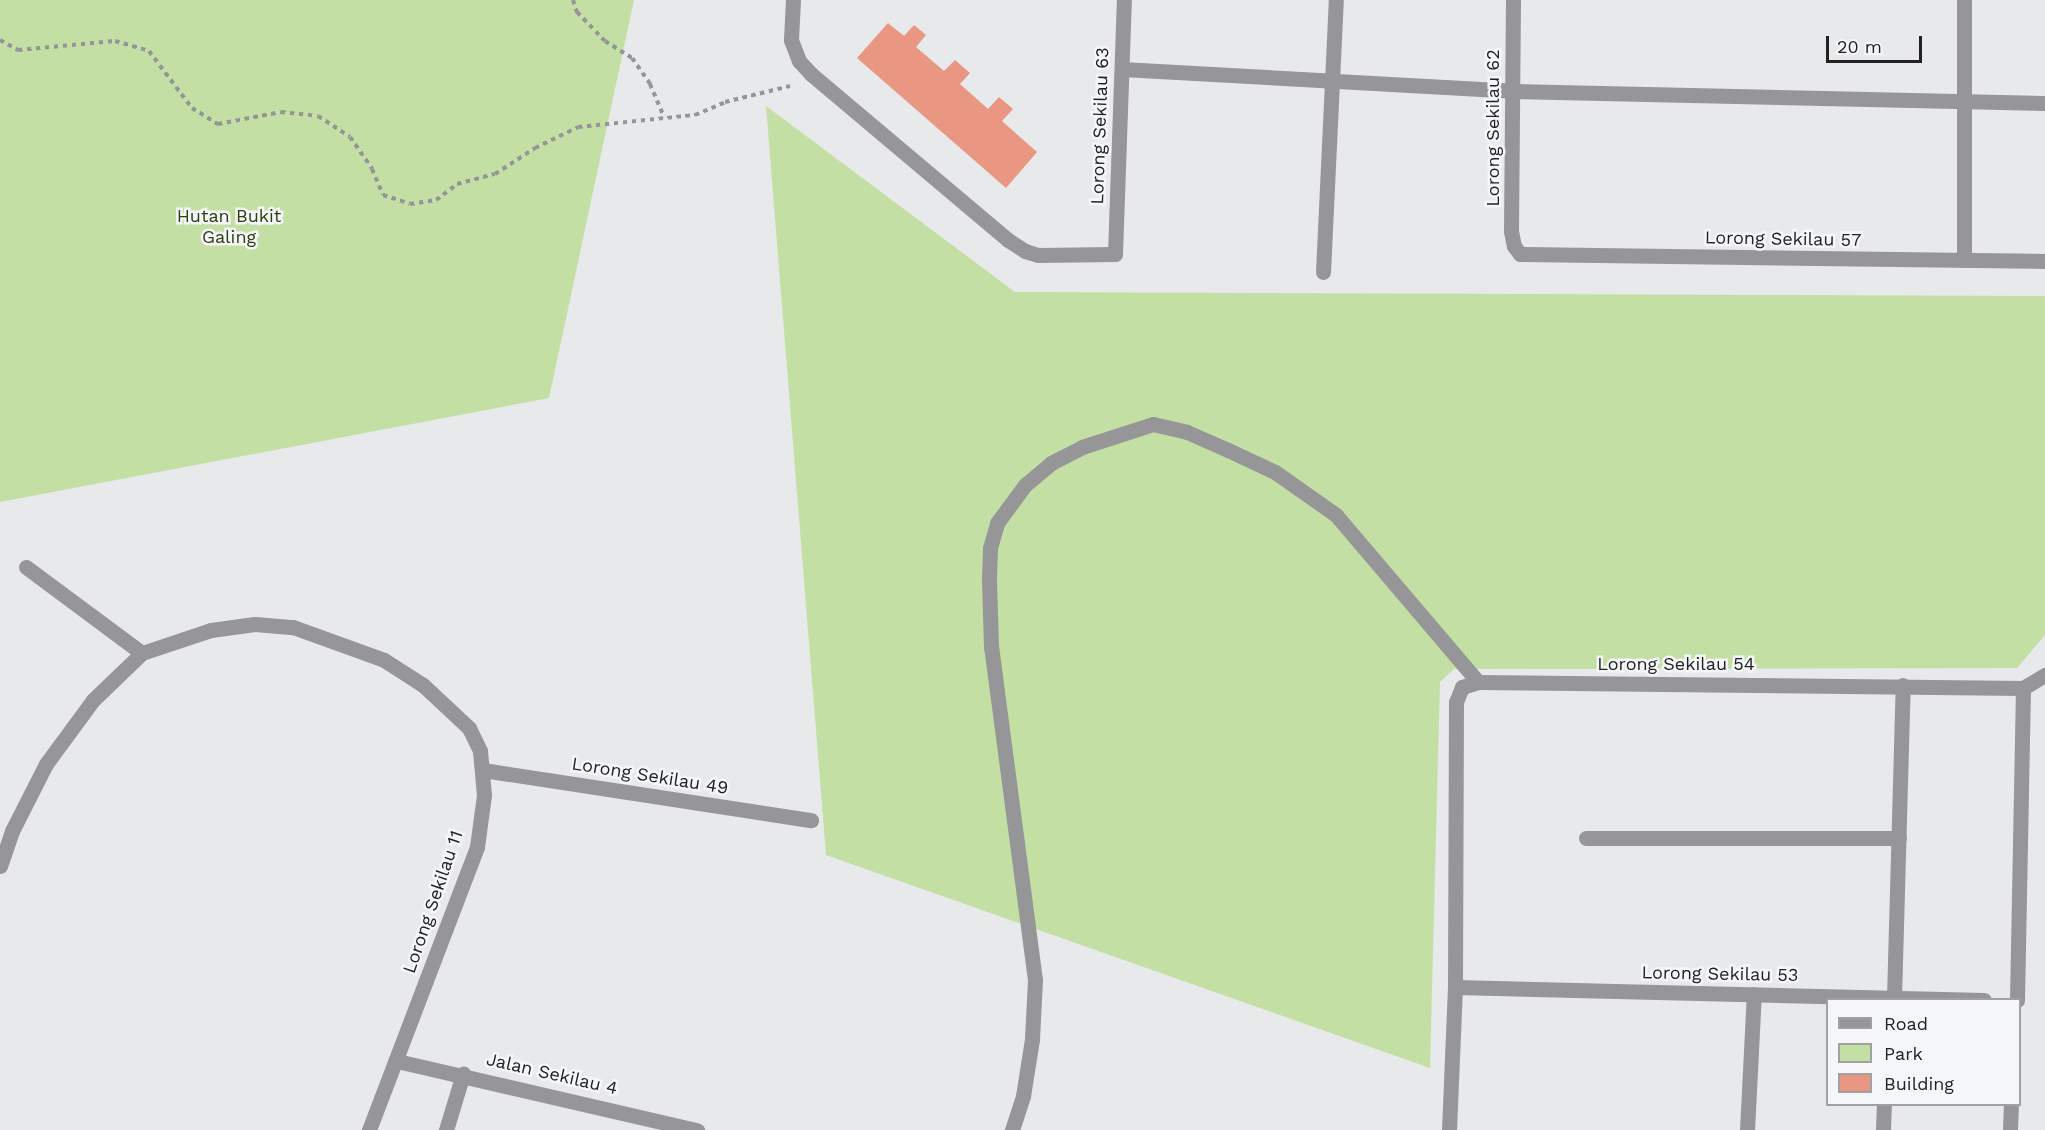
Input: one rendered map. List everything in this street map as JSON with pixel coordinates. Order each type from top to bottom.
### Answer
[{"type":"street","name":"Lorong Sekilau 63","points":[[811,74],[1025,252],[1115,254],[1124,0]]},
{"type":"street","points":[[1323,272],[1336,0]]},
{"type":"street","name":"Lorong Sekilau 62","points":[[1513,0],[1511,231],[1514,246],[1520,254]]},
{"type":"street","points":[[1964,0],[1964,260]]},
{"type":"street","points":[[793,2],[791,39],[799,61],[811,74]]},
{"type":"street","points":[[1122,69],[1331,83],[1512,91],[2045,103]]},
{"type":"street","name":"Lorong Sekilau 57","points":[[1520,254],[2045,261]]},
{"type":"street","points":[[1012,1130],[1023,1096],[1032,1039],[1035,980],[991,647],[990,548],[997,523],[1025,484],[1051,464],[1082,447],[1153,424],[1187,432],[1275,472],[1336,515],[1478,682],[1462,687],[1456,702],[1455,987],[1449,1130]]},
{"type":"street","points":[[26,567],[142,653]]},
{"type":"street","name":"Lorong Sekilau 11","points":[[0,867],[12,831],[46,764],[93,700],[142,653],[211,630],[255,624],[293,627],[384,660],[447,705],[469,728],[480,751],[484,795],[477,847],[369,1130]]},
{"type":"street","points":[[2017,998],[2023,688],[2045,675]]},
{"type":"street","name":"Lorong Sekilau 54","points":[[1478,682],[2023,688]]},
{"type":"street","points":[[1890,998],[1899,838],[1903,685]]},
{"type":"street","name":"Lorong Sekilau 49","points":[[483,770],[811,820]]},
{"type":"street","points":[[1586,838],[1899,838]]},
{"type":"street","name":"Lorong Sekilau 53","points":[[1455,987],[1890,998]]},
{"type":"street","points":[[1747,1130],[1754,994]]},
{"type":"street","name":"Jalan Sekilau 4","points":[[397,1061],[463,1074],[698,1130]]},
{"type":"street","points":[[446,1130],[463,1074]]},
{"type":"street","points":[[1883,1130],[1884,1106]]},
{"type":"street","points":[[2010,1130],[2011,1106]]},
{"type":"path","points":[[573,0],[577,12],[605,40],[632,58],[664,117]]},
{"type":"path","points":[[0,40],[18,50],[115,41],[149,51],[192,108],[218,124],[281,112],[318,117],[350,137],[372,169],[383,195],[410,204],[436,200],[457,184],[495,174],[535,148],[578,127],[695,115],[725,102],[785,89],[811,74]]},
{"type":"green space","name":"Hutan Bukit Galing","points":[[0,0],[634,0],[549,398],[0,502]]},
{"type":"green space","points":[[766,106],[1015,292],[2045,296],[2045,635],[2017,668],[1454,669],[1440,682],[1430,1068],[826,855]]},
{"type":"building","points":[[888,23],[904,36],[914,25],[926,35],[916,47],[944,71],[955,60],[970,73],[960,84],[988,109],[999,97],[1013,109],[1002,121],[1037,152],[1006,188],[857,58]]}]
